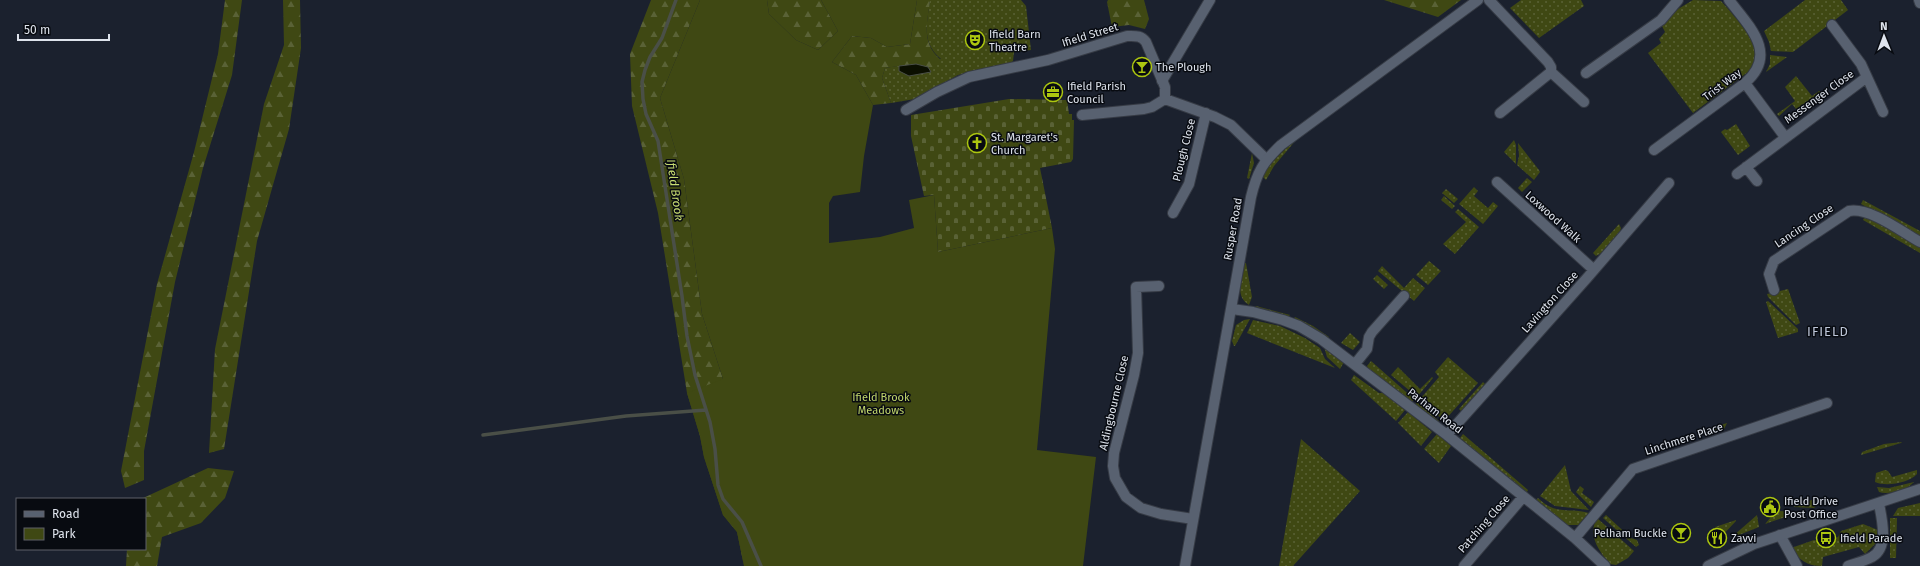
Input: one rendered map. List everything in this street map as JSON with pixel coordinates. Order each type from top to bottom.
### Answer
[{"type":"street","points":[[1162,81],[1210,0]]},
{"type":"street","name":"Rusper Road","points":[[1185,566],[1251,197],[1258,172],[1266,159],[1281,145],[1478,0]]},
{"type":"street","points":[[1489,0],[1548,62],[1551,67],[1551,72],[1584,102]]},
{"type":"street","points":[[1586,73],[1661,20],[1678,0]]},
{"type":"street","name":"Trist Way","points":[[1654,150],[1745,83],[1752,77],[1760,63],[1759,45],[1756,35],[1729,0]]},
{"type":"street","name":"Messenger Close","points":[[1832,25],[1854,54],[1867,77],[1883,112]]},
{"type":"street","name":"Ifield Street","points":[[906,110],[956,82],[994,70],[1048,60],[1127,36],[1141,36],[1146,42],[1162,81],[1166,94],[1165,99]]},
{"type":"street","points":[[1500,114],[1551,72]]},
{"type":"street","name":"Messenger Close","points":[[1737,174],[1867,77]]},
{"type":"street","name":"Messenger Close","points":[[1745,83],[1785,137]]},
{"type":"street","points":[[1082,114],[1144,109],[1157,105],[1165,99],[1206,113],[1231,125],[1266,159]]},
{"type":"street","name":"Plough Close","points":[[1173,213],[1189,184],[1206,113]]},
{"type":"street","points":[[1746,167],[1757,181]]},
{"type":"street","name":"Loxwood Walk","points":[[1496,182],[1594,270]]},
{"type":"street","name":"Lavington Close","points":[[1447,435],[1594,270],[1669,183]]},
{"type":"street","name":"Lancing Close","points":[[1774,290],[1769,274],[1774,261],[1849,211],[1855,210],[1866,212],[1920,242]]},
{"type":"street","name":"Aldingbourne Close","points":[[1159,286],[1136,287],[1138,343],[1137,364],[1117,441],[1113,466],[1115,478],[1120,489],[1132,503],[1149,511],[1193,519]]},
{"type":"street","points":[[1355,364],[1367,348],[1369,337],[1372,332],[1404,296]]},
{"type":"street","name":"Parham Road","points":[[1232,309],[1263,314],[1299,326],[1321,339],[1447,435],[1575,538],[1605,566]]},
{"type":"street","name":"Linchmere Place","points":[[1575,538],[1633,469],[1827,404]]},
{"type":"street","points":[[1708,566],[1727,556],[1780,535],[1920,490]]},
{"type":"street","name":"Patching Close","points":[[1464,566],[1523,497]]},
{"type":"street","points":[[1848,566],[1872,557],[1879,552],[1882,546],[1883,528],[1879,504]]},
{"type":"street","points":[[1780,535],[1797,566]]},
{"type":"green space","points":[[225,0],[242,0],[232,75],[203,168],[175,282],[144,451],[144,480],[125,488],[121,471],[157,284],[194,152],[218,54]]},
{"type":"green space","points":[[283,0],[300,0],[301,48],[289,129],[257,241],[224,449],[209,453],[215,349],[264,104],[284,45]]},
{"type":"green space","points":[[651,0],[700,0],[660,98],[684,179],[702,314],[723,379],[744,566],[737,532],[723,515],[704,457],[700,436],[687,393],[658,213],[632,106],[630,54]]},
{"type":"green space","name":"Ifield Brook Meadows","points":[[700,0],[767,0],[769,14],[796,40],[818,50],[838,31],[821,0],[917,0],[910,44],[887,47],[871,38],[852,36],[832,62],[856,75],[873,105],[864,156],[860,192],[833,196],[829,203],[829,243],[880,237],[914,228],[909,200],[934,195],[938,252],[1052,228],[1055,249],[1037,450],[1096,457],[1083,566],[744,566],[737,532],[723,515],[704,457],[700,436],[687,393],[723,379],[702,314],[684,179],[660,98]]},
{"type":"green space","points":[[767,0],[821,0],[838,31],[818,50],[796,40],[769,14]]},
{"type":"green space","points":[[917,0],[932,0],[930,1],[927,25],[928,40],[930,47],[941,60],[931,72],[906,65],[885,68],[882,78],[891,103],[873,105],[856,75],[832,62],[852,36],[871,38],[887,47],[910,44]]},
{"type":"green space","points":[[930,0],[1021,0],[1026,6],[1031,50],[1014,52],[1013,61],[1009,64],[958,75],[915,99],[891,103],[882,78],[885,68],[941,59],[930,46],[928,39],[927,25]]},
{"type":"green space","points":[[1108,0],[1144,0],[1149,19],[1145,29],[1129,25],[1112,27],[1107,2]]},
{"type":"green space","points":[[1384,0],[1461,0],[1438,17]]},
{"type":"green space","points":[[1521,0],[1581,0],[1584,6],[1539,38],[1510,8]]},
{"type":"green space","points":[[1693,0],[1721,1],[1748,34],[1755,49],[1756,56],[1753,65],[1748,72],[1693,113],[1648,53],[1661,43],[1659,39],[1665,32],[1662,26],[1678,9]]},
{"type":"green space","points":[[1805,0],[1841,0],[1848,10],[1793,52],[1771,51],[1764,31]]},
{"type":"green space","points":[[1770,55],[1787,57],[1766,72],[1770,64]]},
{"type":"green space","points":[[1796,76],[1812,96],[1819,91],[1821,92],[1796,109],[1792,104],[1779,116],[1777,114],[1795,101],[1785,87]]},
{"type":"green space","points":[[1009,99],[1067,100],[1069,114],[1072,114],[1072,120],[1074,120],[1073,159],[1071,162],[1040,168],[1052,228],[938,252],[934,195],[924,196],[911,136],[911,115]]},
{"type":"green space","points":[[1736,124],[1750,146],[1738,155],[1721,132]]},
{"type":"green space","points":[[1297,139],[1274,166],[1266,180],[1262,176],[1278,156]]},
{"type":"green space","points":[[1514,140],[1516,145],[1516,164],[1504,152]]},
{"type":"green space","points":[[1518,143],[1540,172],[1534,180],[1517,165],[1519,156]]},
{"type":"green space","points":[[1252,153],[1254,163],[1249,179],[1247,178]]},
{"type":"green space","points":[[1527,178],[1532,182],[1522,192],[1518,188]]},
{"type":"green space","points":[[1474,187],[1478,191],[1474,196],[1488,208],[1493,202],[1498,206],[1483,224],[1459,204]]},
{"type":"green space","points":[[1446,189],[1458,199],[1454,203],[1442,193]]},
{"type":"green space","points":[[1444,196],[1455,206],[1452,209],[1441,200]]},
{"type":"green space","points":[[1863,200],[1920,231],[1920,236],[1861,204]]},
{"type":"green space","points":[[1458,209],[1479,227],[1455,254],[1443,244],[1466,222],[1455,212]]},
{"type":"green space","points":[[1865,216],[1920,247],[1920,253],[1863,220]]},
{"type":"green space","points":[[1619,224],[1621,228],[1620,231],[1601,253],[1596,256],[1593,253]]},
{"type":"green space","points":[[1429,261],[1441,271],[1428,285],[1416,275]]},
{"type":"green space","points":[[1244,263],[1246,263],[1252,297],[1249,305],[1244,301],[1240,291]]},
{"type":"green space","points":[[1382,266],[1404,288],[1413,278],[1425,288],[1414,301],[1378,271]]},
{"type":"green space","points":[[1377,275],[1388,285],[1384,289],[1373,279]]},
{"type":"green space","points":[[1788,289],[1800,323],[1796,325],[1768,297],[1767,294]]},
{"type":"green space","points":[[1768,301],[1798,329],[1798,332],[1778,338],[1766,302]]},
{"type":"green space","points":[[1256,306],[1290,315],[1288,317],[1255,308]]},
{"type":"green space","points":[[1295,317],[1313,326],[1329,337],[1327,339],[1294,319]]},
{"type":"green space","points":[[1250,319],[1234,346],[1232,341],[1236,325],[1244,320]]},
{"type":"green space","points":[[1253,320],[1280,326],[1305,338],[1320,348],[1325,359],[1335,368],[1247,333]]},
{"type":"green space","points":[[1350,333],[1360,342],[1353,350],[1341,343]]},
{"type":"green space","points":[[1324,347],[1344,362],[1340,369],[1327,357]]},
{"type":"green space","points":[[1448,357],[1478,383],[1444,421],[1420,399],[1439,377],[1435,372]]},
{"type":"green space","points":[[1371,361],[1414,399],[1411,403],[1369,370],[1367,366]]},
{"type":"green space","points":[[1398,367],[1420,389],[1432,377],[1433,378],[1417,397],[1391,375]]},
{"type":"green space","points":[[1354,375],[1379,393],[1384,393],[1405,410],[1396,421],[1351,380]]},
{"type":"green space","points":[[1483,382],[1485,384],[1461,411],[1459,409]]},
{"type":"green space","points":[[1417,402],[1439,421],[1436,423],[1414,407]]},
{"type":"green space","points":[[1408,412],[1432,432],[1421,446],[1398,423]]},
{"type":"green space","points":[[1727,423],[1724,429],[1713,433],[1708,432],[1708,429]]},
{"type":"green space","points":[[1437,434],[1451,446],[1439,463],[1424,449]]},
{"type":"green space","points":[[1463,434],[1528,490],[1526,494],[1460,438]]},
{"type":"green space","points":[[1301,439],[1360,491],[1293,566],[1279,566]]},
{"type":"green space","points":[[1902,442],[1861,455],[1862,452],[1884,444]]},
{"type":"green space","points":[[1565,465],[1571,491],[1589,510],[1555,506],[1540,496]]},
{"type":"green space","points":[[208,468],[234,471],[225,498],[201,523],[162,537],[157,566],[126,566],[127,550],[146,550],[146,498],[143,498]]},
{"type":"green space","points":[[1885,470],[1888,471],[1892,477],[1917,470],[1917,474],[1909,480],[1903,482],[1885,484],[1875,482],[1876,473]]},
{"type":"green space","points":[[1914,482],[1907,487],[1888,493],[1879,492],[1877,487],[1889,488]]},
{"type":"green space","points":[[1580,486],[1584,489],[1582,493],[1594,502],[1591,507],[1576,492]]},
{"type":"green space","points":[[1538,498],[1544,504],[1557,509],[1589,513],[1578,525],[1567,525],[1535,501]]},
{"type":"green space","points":[[1814,499],[1816,506],[1814,508],[1793,507]]},
{"type":"green space","points":[[1920,503],[1920,516],[1893,516],[1898,508]]},
{"type":"green space","points":[[1776,511],[1800,512],[1765,524]]},
{"type":"green space","points":[[1606,515],[1631,538],[1637,540],[1639,545],[1636,547],[1603,518]]},
{"type":"green space","points":[[1757,515],[1759,527],[1734,537],[1733,536]]},
{"type":"green space","points":[[1597,518],[1634,551],[1628,558],[1616,565],[1610,564],[1598,548],[1593,531]]},
{"type":"green space","points":[[1890,518],[1897,518],[1896,558],[1890,558]]},
{"type":"green space","points":[[1736,521],[1719,539],[1715,527]]},
{"type":"green space","points":[[1863,524],[1878,530],[1876,543],[1865,554],[1859,547],[1823,557],[1822,566],[1817,566],[1804,562],[1791,548],[1814,540],[1822,542],[1838,537],[1841,531]]},
{"type":"shaded area","points":[[916,64],[928,67],[931,72],[909,76],[899,71],[899,66]]},
{"type":"waterway","name":"Ifield Brook","points":[[676,0],[662,38],[650,57],[645,70],[642,82],[643,99],[646,114],[658,141],[687,336],[695,375],[710,422],[715,449],[718,485],[723,499],[742,522],[761,566]]},
{"type":"waterway","points":[[483,435],[626,416],[706,410]]},
{"type":"place","name":"Ifield Barn Theatre","points":[[975,40]]},
{"type":"place","name":"The Plough","points":[[1142,67]]},
{"type":"place","name":"Ifield Parish Council","points":[[1053,92]]},
{"type":"place","name":"St. Margaret's Church","points":[[977,143]]},
{"type":"place","name":"Ifield Drive Post Office","points":[[1770,507]]},
{"type":"place","name":"Pelham Buckle","points":[[1681,533]]},
{"type":"place","name":"Zavvi","points":[[1717,538]]},
{"type":"place","name":"Ifield Parade","points":[[1826,538]]},
{"type":"district","name":"IFIELD","points":[[1828,331]]}]
